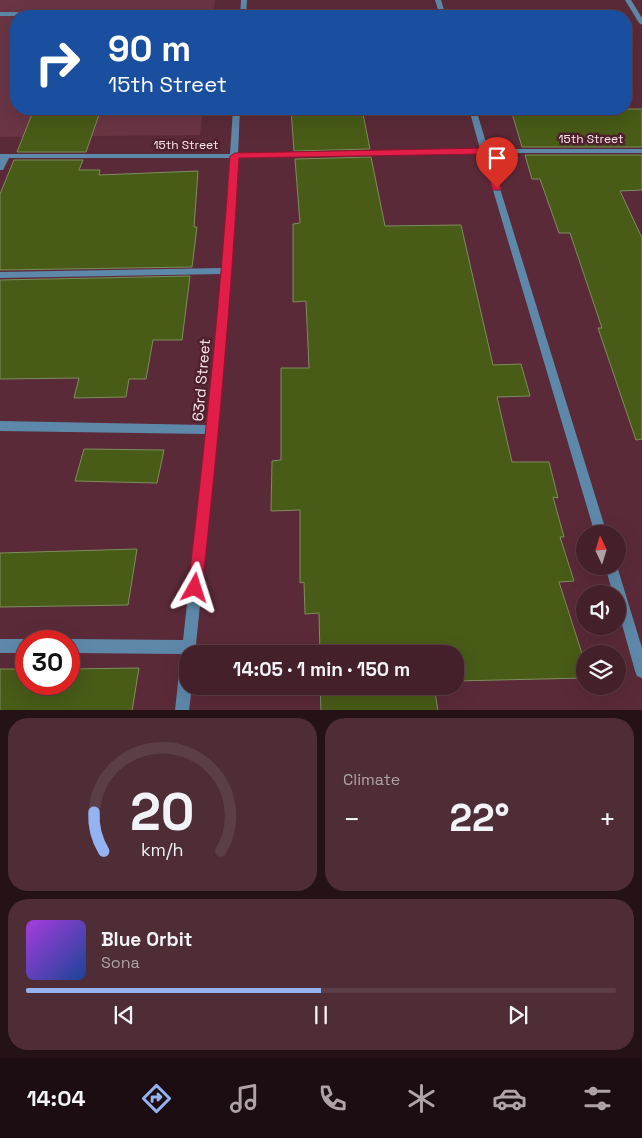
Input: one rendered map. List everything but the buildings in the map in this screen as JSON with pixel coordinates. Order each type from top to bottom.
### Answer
[{"type":"street","points":[[628,0],[642,23]]},
{"type":"street","name":"63rd Street","points":[[189,645],[213,430],[228,271],[236,115]]},
{"type":"street","points":[[474,115],[598,525]]},
{"type":"street","name":"15th Street","points":[[3,156],[235,156],[486,151],[642,151]]},
{"type":"street","points":[[0,168],[3,156]]},
{"type":"street","points":[[0,275],[228,271]]},
{"type":"street","points":[[0,426],[213,430]]},
{"type":"street","points":[[614,575],[642,671]]},
{"type":"street","points":[[0,646],[15,646]]},
{"type":"street","points":[[80,647],[179,652]]},
{"type":"street","name":"63rd Street","points":[[182,710],[184,695]]},
{"type":"shaded area","points":[[0,0],[215,0],[214,10],[10,10],[10,115],[202,115],[200,135],[0,137]]},
{"type":"route","points":[[195,588],[213,430],[226,291],[235,156],[486,151],[497,188]]}]
